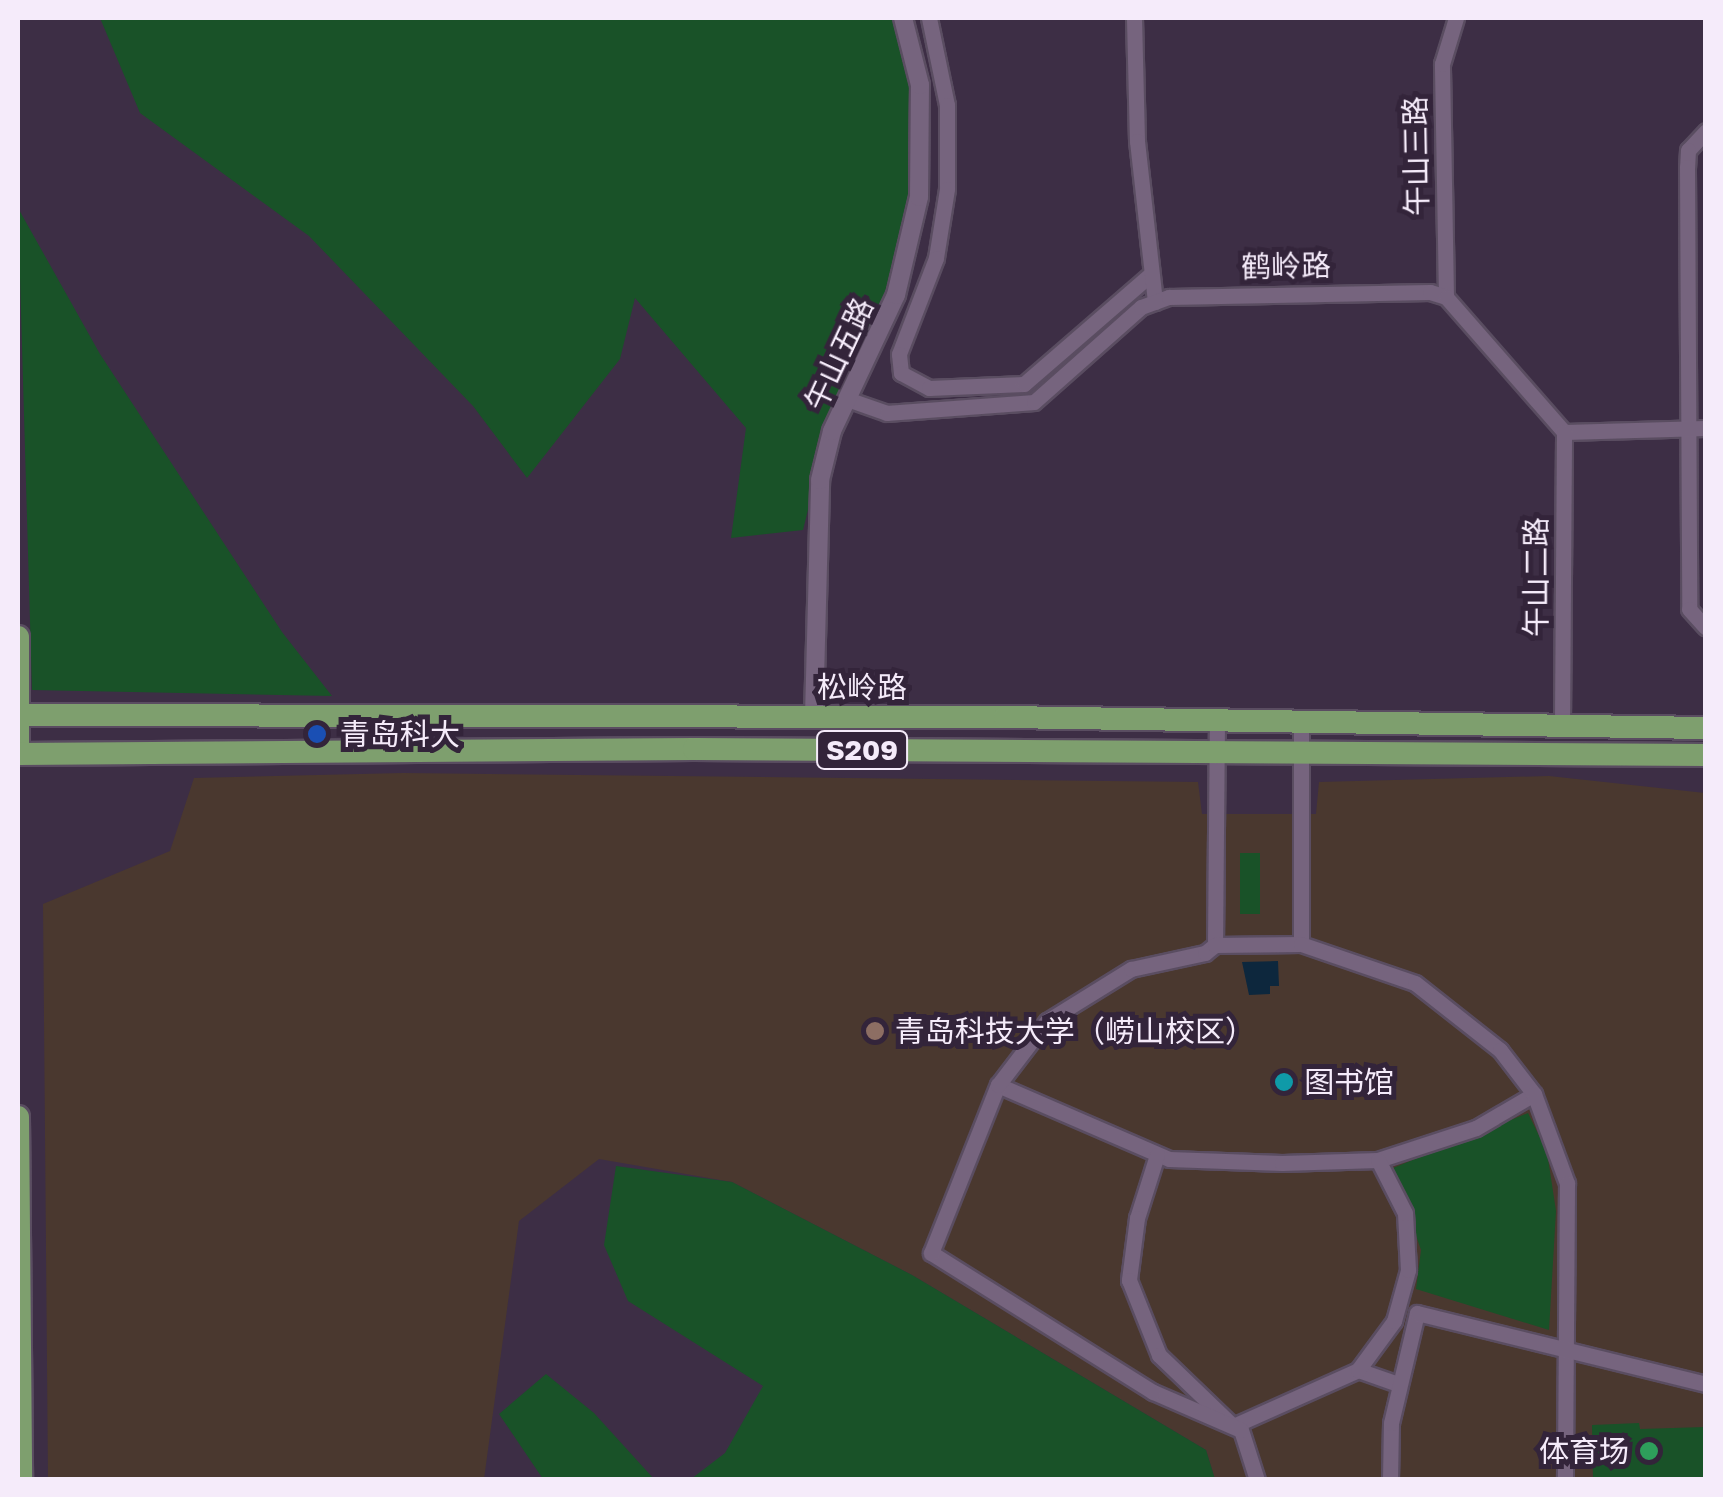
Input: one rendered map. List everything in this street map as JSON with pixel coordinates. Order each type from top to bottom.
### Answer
[{"type":"main road","points":[[18,636],[18,751]]},
{"type":"main road","name":"松岭路","points":[[20,716],[814,717],[1562,723],[1706,728]]},
{"type":"main road","name":"松岭路","points":[[18,751],[1706,755]]},
{"type":"main road","points":[[18,1117],[21,1480]]},
{"type":"street","name":"午山五路","points":[[814,717],[814,529],[820,480],[848,400],[896,295],[920,197],[920,85],[903,18]]},
{"type":"street","points":[[929,18],[947,105],[947,189],[936,258],[899,354],[901,372],[930,388],[1024,384],[1150,274]]},
{"type":"street","points":[[848,400],[886,414],[1034,402],[1141,307],[1155,302],[1134,18]]},
{"type":"street","name":"午山三路","points":[[1446,297],[1442,64],[1456,18]]},
{"type":"street","points":[[1706,131],[1688,150],[1686,167],[1698,428],[1690,609],[1706,628]]},
{"type":"street","name":"鹤岭路","points":[[1155,302],[1296,291],[1446,297]]},
{"type":"street","points":[[1446,297],[1564,432],[1698,428]]},
{"type":"street","name":"午山二路","points":[[1562,723],[1564,432]]},
{"type":"street","points":[[1215,944],[1217,720]]},
{"type":"street","points":[[1301,721],[1301,944]]},
{"type":"street","points":[[1257,1480],[1242,1430],[1153,1392],[930,1253],[998,1084],[1047,1021],[1132,969],[1205,953],[1215,944],[1301,944],[1416,983],[1444,1000],[1500,1050],[1534,1094],[1567,1183],[1569,1354],[1565,1480]]},
{"type":"street","points":[[998,1084],[1158,1155],[1378,1160],[1476,1128],[1534,1094]]},
{"type":"street","points":[[1158,1155],[1137,1218],[1129,1280],[1160,1355],[1233,1426]]},
{"type":"street","points":[[1233,1426],[1358,1370],[1394,1322],[1408,1270],[1405,1213],[1378,1160]]},
{"type":"street","points":[[1390,1480],[1398,1384],[1417,1312],[1569,1354],[1706,1384]]},
{"type":"street","points":[[1358,1370],[1398,1384]]},
{"type":"shaded area","name":"青岛科技大学（崂山校区）","points":[[403,773],[1198,782],[1202,814],[1316,814],[1319,782],[1549,776],[1705,793],[1705,1479],[1215,1479],[1206,1450],[912,1275],[732,1182],[599,1159],[519,1221],[484,1479],[48,1479],[43,904],[170,851],[194,778]]},
{"type":"green space","points":[[100,18],[895,18],[912,86],[915,147],[907,232],[888,305],[832,413],[803,530],[731,538],[746,428],[635,298],[620,359],[527,478],[473,406],[309,236],[140,113]]},
{"type":"green space","points":[[18,208],[100,354],[282,632],[332,696],[32,690]]},
{"type":"green space","points":[[1240,853],[1260,853],[1260,914],[1240,914]]},
{"type":"green space","points":[[1528,1113],[1547,1152],[1556,1211],[1549,1330],[1416,1289],[1421,1250],[1393,1168]]},
{"type":"green space","points":[[616,1166],[732,1182],[912,1275],[1206,1450],[1215,1479],[691,1479],[725,1453],[763,1386],[628,1301],[604,1245]]},
{"type":"green space","points":[[546,1374],[594,1413],[654,1479],[543,1479],[499,1414]]},
{"type":"green space","name":"体育场","points":[[1639,1423],[1640,1429],[1705,1427],[1705,1479],[1593,1479],[1592,1425]]},
{"type":"water","points":[[1278,961],[1279,986],[1270,986],[1270,994],[1249,995],[1242,962]]},
{"type":"place","name":"青岛科大","points":[[317,734]]},
{"type":"place","name":"青岛科技大学（崂山校区）","points":[[875,1031]]},
{"type":"place","name":"图书馆","points":[[1284,1082]]},
{"type":"place","name":"体育场","points":[[1649,1451]]}]
